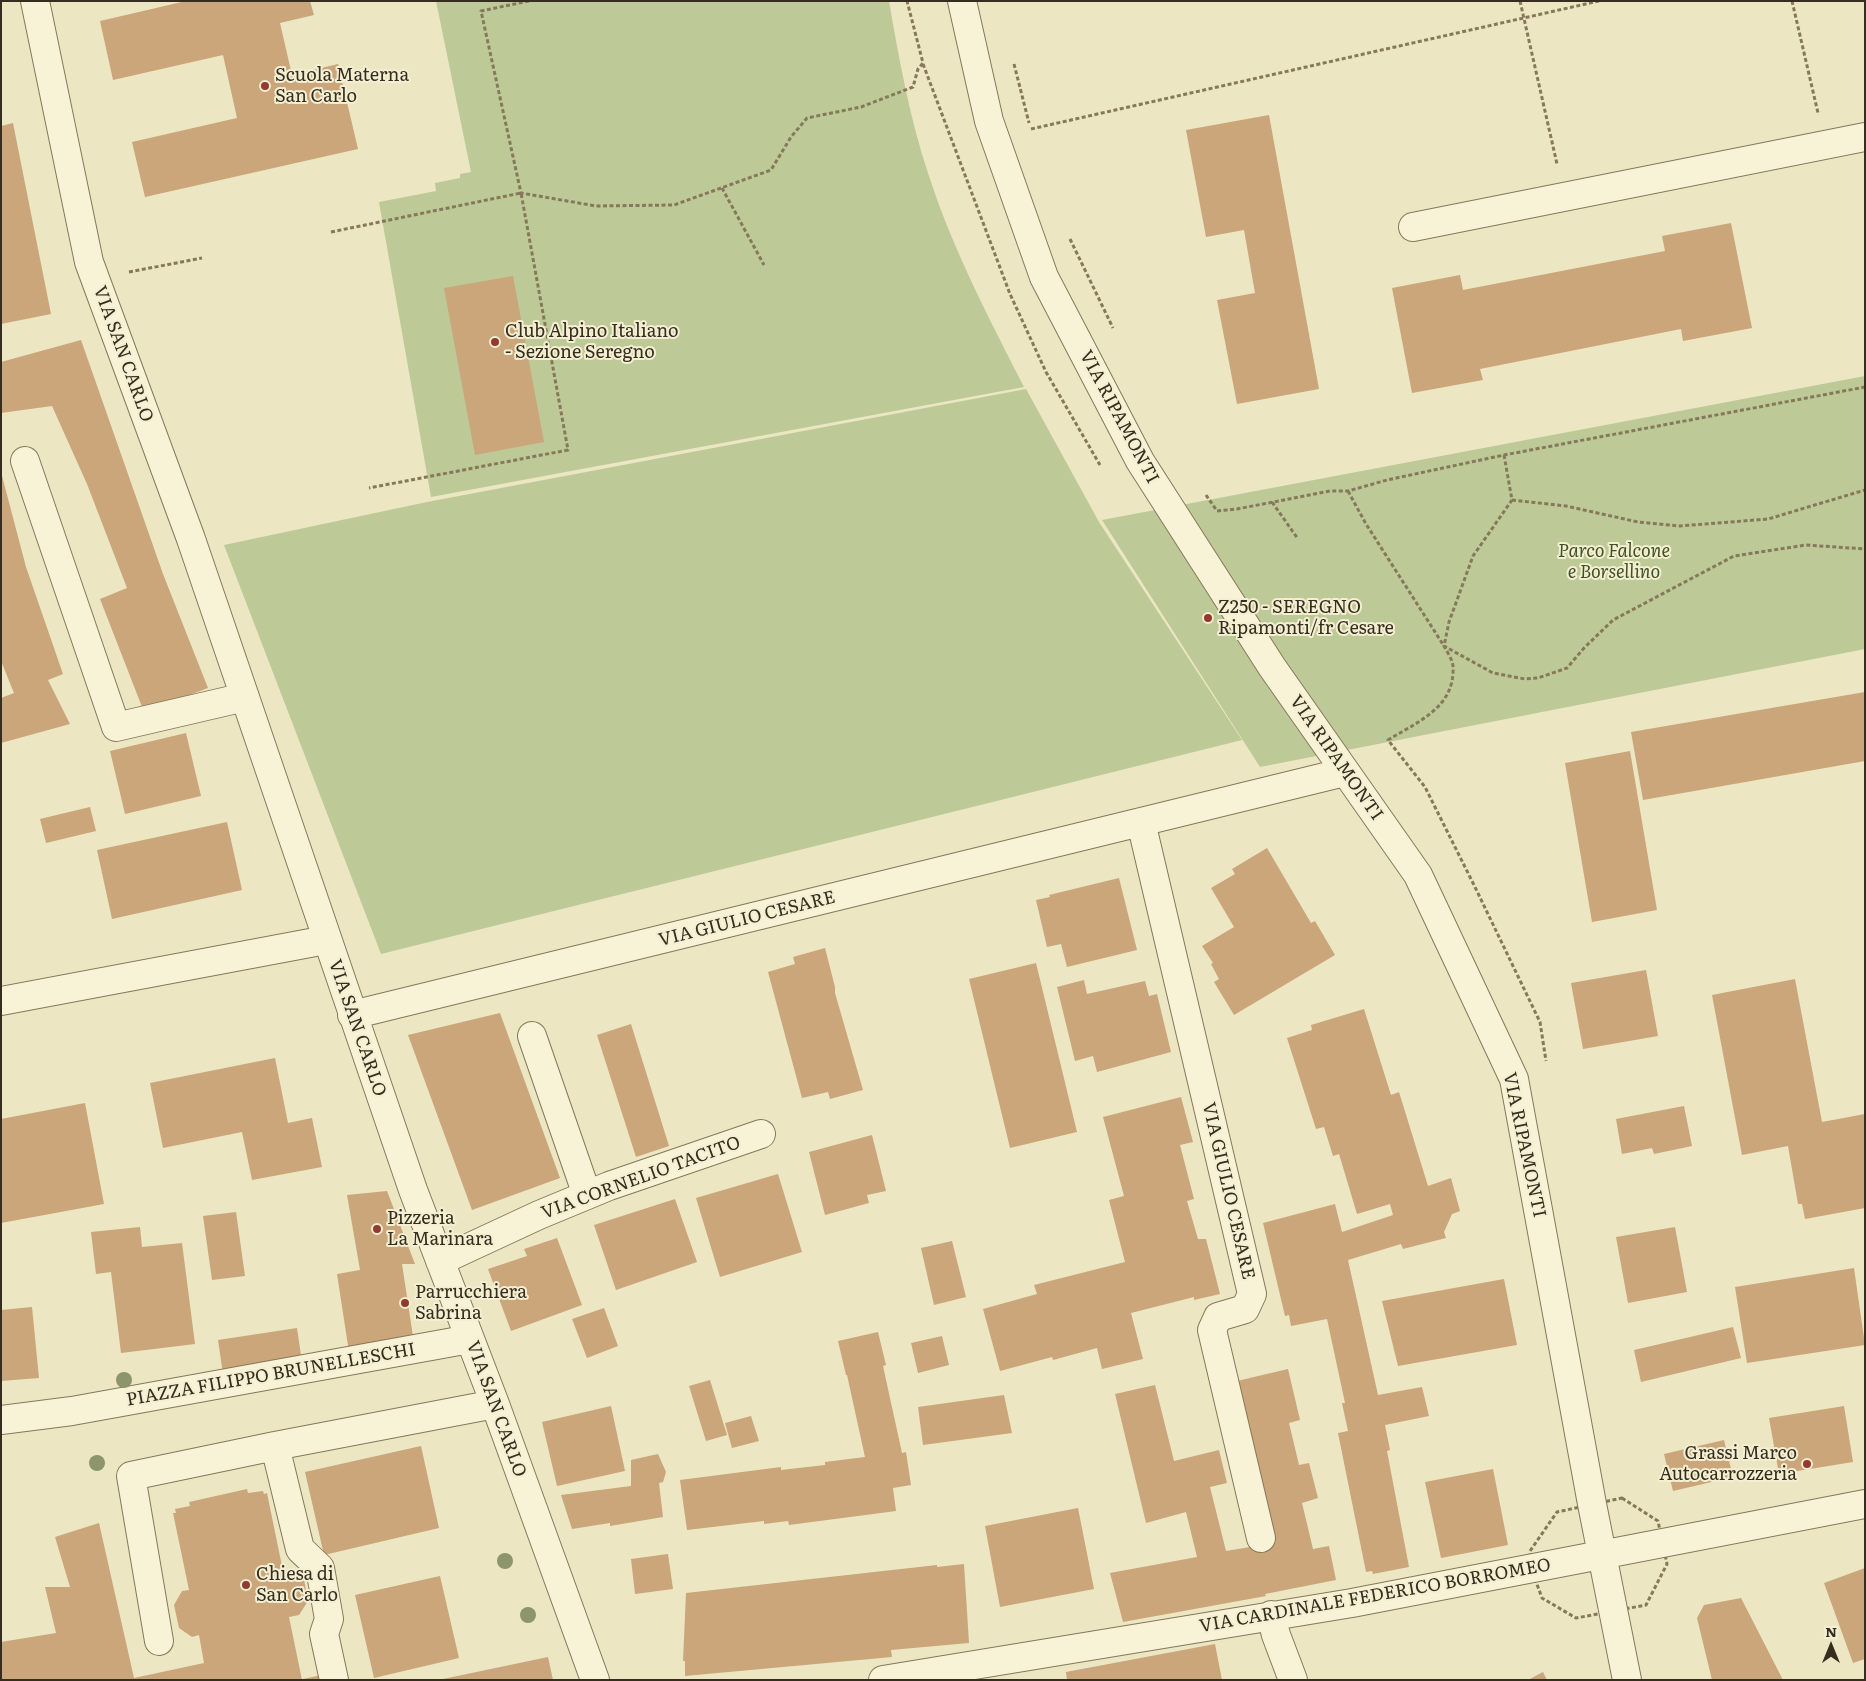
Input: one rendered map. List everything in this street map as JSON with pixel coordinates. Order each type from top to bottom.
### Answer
[{"type":"street","name":"VIA SAN CARLO","points":[[35,1],[89,262],[94,278],[191,539],[326,940],[413,1190],[495,1404],[595,1680]]},
{"type":"street","name":"VIA RIPAMONTI","points":[[962,1],[989,121],[1044,277],[1140,461],[1272,666],[1327,743],[1344,772],[1418,875],[1514,1079],[1627,1680]]},
{"type":"street","points":[[1413,227],[1865,137]]},
{"type":"street","points":[[25,460],[116,727],[244,697]]},
{"type":"street","name":"VIA GIULIO CESARE","points":[[352,1015],[1344,772]]},
{"type":"street","name":"VIA GIULIO CESARE","points":[[1142,822],[1252,1294],[1245,1309],[1218,1316],[1212,1330],[1261,1538]]},
{"type":"street","name":"VIA SAN CARLO","points":[[1,1001],[326,940]]},
{"type":"street","points":[[532,1036],[587,1195]]},
{"type":"street","name":"VIA CORNELIO TACITO","points":[[440,1261],[587,1195],[761,1134]]},
{"type":"street","name":"PIAZZA FILIPPO BRUNELLESCHI","points":[[1,1420],[72,1411],[470,1339]]},
{"type":"street","points":[[160,1641],[131,1476],[495,1404]]},
{"type":"street","points":[[275,1446],[300,1549],[320,1568],[329,1619],[324,1634],[334,1680]]},
{"type":"street","name":"VIA CARDINALE FEDERICO BORROMEO","points":[[883,1680],[1352,1603],[1865,1504]]},
{"type":"street","points":[[1271,1615],[1276,1635],[1293,1680]]},
{"type":"path","points":[[369,488],[568,450],[521,193],[481,11],[529,1]]},
{"type":"path","points":[[330,232],[521,193],[596,206],[674,205],[771,170],[791,137],[807,118],[861,107],[913,87],[918,69],[923,64],[907,1]]},
{"type":"path","points":[[1520,1],[1564,196]]},
{"type":"path","points":[[1031,129],[1599,1]]},
{"type":"path","points":[[1792,1],[1826,145]]},
{"type":"path","points":[[1012,56],[1033,138]]},
{"type":"path","points":[[722,188],[764,265]]},
{"type":"path","points":[[1066,232],[1115,334]]},
{"type":"path","points":[[94,278],[202,258]]},
{"type":"path","points":[[1200,487],[1217,511],[1238,509],[1330,491],[1348,491],[1387,480],[1504,455],[1865,388]]},
{"type":"path","points":[[1504,455],[1512,500],[1474,556],[1449,622],[1444,646],[1493,673],[1525,679],[1538,678],[1567,668],[1584,648],[1613,620],[1734,556],[1806,545],[1865,549]]},
{"type":"path","points":[[1512,500],[1566,506],[1638,522],[1679,526],[1768,519],[1865,490]]},
{"type":"path","points":[[1272,502],[1298,539]]},
{"type":"green space","points":[[436,1],[889,1],[901,67],[922,155],[949,230],[972,283],[1024,387],[431,497],[379,202],[436,191],[435,183],[460,178],[460,174],[471,172]]},
{"type":"green space","name":"Parco Falcone e Borsellino","points":[[1865,376],[1865,649],[1260,767],[1102,520]]},
{"type":"green space","points":[[1026,389],[1099,522],[1242,740],[381,954],[224,545],[427,502]]},
{"type":"building","points":[[186,1],[310,1],[314,15],[280,23],[292,75],[338,64],[358,149],[145,197],[132,142],[237,118],[223,55],[113,80],[100,21]]},
{"type":"building","points":[[1269,115],[1319,389],[1237,404],[1217,300],[1255,293],[1244,230],[1206,237],[1186,130]]},
{"type":"building","points":[[13,123],[51,314],[1,324],[1,126]]},
{"type":"building","points":[[1731,223],[1752,328],[1683,341],[1681,329],[1480,369],[1483,380],[1412,393],[1392,288],[1460,275],[1463,290],[1665,251],[1662,236]]},
{"type":"building","points":[[513,276],[544,442],[475,455],[444,288]]},
{"type":"building","points":[[81,340],[163,574],[208,688],[144,712],[100,599],[127,588],[87,484],[52,406],[1,413],[1,362]]},
{"type":"building","points":[[1,472],[26,567],[63,674],[48,680],[70,724],[1,743],[1,698],[14,693],[1,661]]},
{"type":"building","points":[[1865,692],[1865,761],[1643,800],[1631,732]]},
{"type":"building","points":[[186,733],[201,796],[125,814],[110,751]]},
{"type":"building","points":[[1630,751],[1657,910],[1592,922],[1565,763]]},
{"type":"building","points":[[90,807],[96,831],[46,843],[40,819]]},
{"type":"building","points":[[227,822],[242,890],[112,919],[97,850]]},
{"type":"building","points":[[1267,848],[1311,923],[1315,921],[1335,955],[1234,1015],[1214,982],[1219,979],[1211,964],[1213,963],[1202,946],[1234,927],[1211,888],[1235,874],[1232,869]]},
{"type":"building","points":[[1119,878],[1137,950],[1067,967],[1061,944],[1047,947],[1036,900],[1050,897],[1049,895]]},
{"type":"building","points":[[825,948],[835,993],[863,1090],[830,1099],[828,1092],[802,1098],[768,972],[795,964],[793,957]]},
{"type":"building","points":[[1036,963],[1077,1132],[1010,1148],[969,979]]},
{"type":"building","points":[[1646,970],[1658,1036],[1583,1049],[1571,983]]},
{"type":"building","points":[[1795,979],[1822,1122],[1865,1114],[1865,1208],[1805,1219],[1802,1204],[1798,1204],[1788,1146],[1742,1155],[1712,995]]},
{"type":"building","points":[[1084,980],[1087,994],[1145,981],[1149,996],[1157,994],[1171,1052],[1097,1072],[1093,1056],[1075,1061],[1057,987]]},
{"type":"building","points":[[1364,1009],[1391,1095],[1399,1092],[1428,1186],[1451,1178],[1460,1211],[1452,1214],[1444,1232],[1446,1238],[1403,1249],[1401,1244],[1348,1260],[1378,1395],[1422,1387],[1429,1416],[1385,1425],[1390,1450],[1387,1451],[1409,1567],[1373,1574],[1372,1571],[1366,1572],[1338,1433],[1348,1431],[1342,1403],[1345,1403],[1327,1319],[1291,1326],[1289,1315],[1285,1316],[1263,1223],[1335,1204],[1342,1232],[1393,1215],[1390,1204],[1357,1214],[1339,1154],[1333,1156],[1324,1127],[1316,1129],[1287,1038],[1312,1030],[1311,1025]]},
{"type":"building","points":[[500,1013],[560,1178],[472,1210],[408,1035]]},
{"type":"building","points":[[631,1024],[669,1146],[636,1157],[597,1035]]},
{"type":"building","points":[[275,1058],[288,1123],[312,1118],[322,1167],[252,1180],[242,1132],[163,1148],[150,1083]]},
{"type":"building","points":[[1181,1097],[1193,1142],[1180,1145],[1194,1199],[1187,1201],[1198,1239],[1206,1239],[1220,1294],[1194,1300],[1194,1297],[1131,1313],[1143,1359],[1102,1369],[1097,1348],[1053,1360],[1052,1357],[1000,1371],[983,1309],[1037,1294],[1034,1285],[1125,1262],[1109,1200],[1124,1196],[1103,1117]]},
{"type":"building","points":[[85,1103],[104,1204],[1,1223],[1,1119]]},
{"type":"building","points":[[1684,1106],[1692,1146],[1654,1154],[1652,1148],[1622,1154],[1616,1119]]},
{"type":"building","points":[[872,1135],[886,1191],[867,1195],[869,1203],[825,1215],[809,1152]]},
{"type":"building","points":[[778,1174],[802,1252],[720,1277],[696,1198]]},
{"type":"building","points":[[387,1191],[415,1264],[402,1264],[414,1343],[349,1352],[337,1274],[360,1270],[347,1195]]},
{"type":"building","points":[[675,1199],[697,1262],[616,1290],[594,1225]]},
{"type":"building","points":[[236,1212],[245,1276],[212,1280],[203,1216]]},
{"type":"building","points":[[140,1227],[142,1247],[182,1243],[195,1344],[121,1353],[111,1272],[96,1274],[91,1232]]},
{"type":"building","points":[[1675,1227],[1687,1292],[1628,1303],[1616,1237]]},
{"type":"building","points":[[557,1238],[582,1305],[511,1331],[488,1269],[527,1256],[524,1249]]},
{"type":"building","points":[[952,1241],[966,1297],[934,1305],[921,1248]]},
{"type":"building","points":[[1854,1268],[1865,1345],[1747,1363],[1735,1287]]},
{"type":"building","points":[[1504,1279],[1517,1345],[1398,1366],[1382,1301]]},
{"type":"building","points":[[32,1307],[39,1378],[1,1381],[1,1310]]},
{"type":"building","points":[[604,1308],[618,1346],[587,1358],[572,1319]]},
{"type":"building","points":[[1733,1327],[1741,1358],[1641,1382],[1634,1350]]},
{"type":"building","points":[[297,1328],[302,1362],[223,1374],[218,1340]]},
{"type":"building","points":[[878,1332],[886,1365],[883,1366],[902,1453],[906,1452],[911,1485],[893,1488],[896,1511],[789,1525],[788,1521],[764,1524],[764,1521],[687,1530],[680,1480],[781,1467],[781,1470],[825,1465],[825,1462],[865,1457],[838,1341]]},
{"type":"building","points":[[942,1336],[949,1365],[918,1373],[911,1343]]},
{"type":"building","points":[[1288,1369],[1300,1420],[1289,1423],[1299,1465],[1309,1463],[1318,1498],[1302,1503],[1313,1549],[1329,1546],[1336,1580],[1265,1594],[1266,1596],[1123,1622],[1110,1573],[1197,1557],[1186,1512],[1146,1523],[1115,1394],[1155,1385],[1174,1461],[1219,1450],[1227,1483],[1210,1487],[1226,1551],[1256,1546],[1237,1381]]},
{"type":"building","points":[[710,1380],[727,1435],[706,1441],[689,1386]]},
{"type":"building","points":[[1004,1395],[1012,1433],[923,1445],[918,1407]]},
{"type":"building","points":[[611,1406],[625,1471],[557,1486],[542,1422]]},
{"type":"building","points":[[1844,1406],[1853,1462],[1779,1474],[1769,1418]]},
{"type":"building","points":[[751,1416],[759,1441],[732,1448],[725,1423]]},
{"type":"building","points":[[1724,1440],[1733,1477],[1673,1491],[1664,1454]]},
{"type":"building","points":[[421,1446],[439,1528],[324,1555],[305,1472]]},
{"type":"building","points":[[658,1454],[666,1472],[663,1482],[659,1483],[663,1517],[610,1526],[610,1523],[572,1529],[561,1495],[631,1486],[631,1460]]},
{"type":"building","points":[[1493,1469],[1508,1545],[1441,1558],[1425,1482]]},
{"type":"building","name":"Chiesa di San Carlo","points":[[247,1489],[248,1493],[263,1491],[264,1494],[267,1493],[283,1571],[289,1570],[304,1579],[308,1601],[299,1615],[289,1617],[302,1680],[1,1680],[1,1642],[56,1633],[45,1587],[70,1587],[55,1537],[99,1523],[134,1678],[204,1663],[199,1635],[192,1637],[179,1628],[174,1605],[182,1591],[189,1590],[173,1513],[176,1513],[175,1509],[190,1506],[189,1502]]},
{"type":"building","points":[[1078,1508],[1094,1589],[1000,1607],[985,1526]]},
{"type":"building","points":[[668,1554],[673,1589],[635,1594],[631,1559]]},
{"type":"building","points":[[964,1564],[969,1643],[891,1650],[892,1657],[685,1676],[685,1661],[683,1661],[686,1593],[937,1565],[937,1567]]},
{"type":"building","points":[[1865,1568],[1865,1659],[1853,1663],[1824,1583]]},
{"type":"building","points":[[440,1576],[459,1658],[374,1678],[355,1595]]},
{"type":"building","points":[[1741,1598],[1783,1680],[1712,1680],[1697,1618],[1704,1605]]},
{"type":"building","points":[[1215,1644],[1222,1680],[1067,1680],[1066,1672]]},
{"type":"building","points":[[548,1657],[553,1680],[443,1680],[443,1679]]},
{"type":"building","points":[[1543,1672],[1547,1680],[1528,1680]]},
{"type":"building","points":[[326,1674],[327,1680],[303,1680],[303,1679]]},
{"type":"place","name":"Scuola Materna San Carlo","points":[[265,86]]},
{"type":"place","name":"Club Alpino Italiano - Sezione Seregno","points":[[495,342]]},
{"type":"place","name":"Z250 - SEREGNO Ripamonti/fr Cesare","points":[[1208,618]]},
{"type":"place","name":"Pizzeria La Marinara","points":[[377,1229]]},
{"type":"place","name":"Parrucchiera Sabrina","points":[[405,1303]]},
{"type":"place","name":"Grassi Marco Autocarrozzeria","points":[[1807,1464]]},
{"type":"place","name":"Chiesa di San Carlo","points":[[246,1585]]}]
